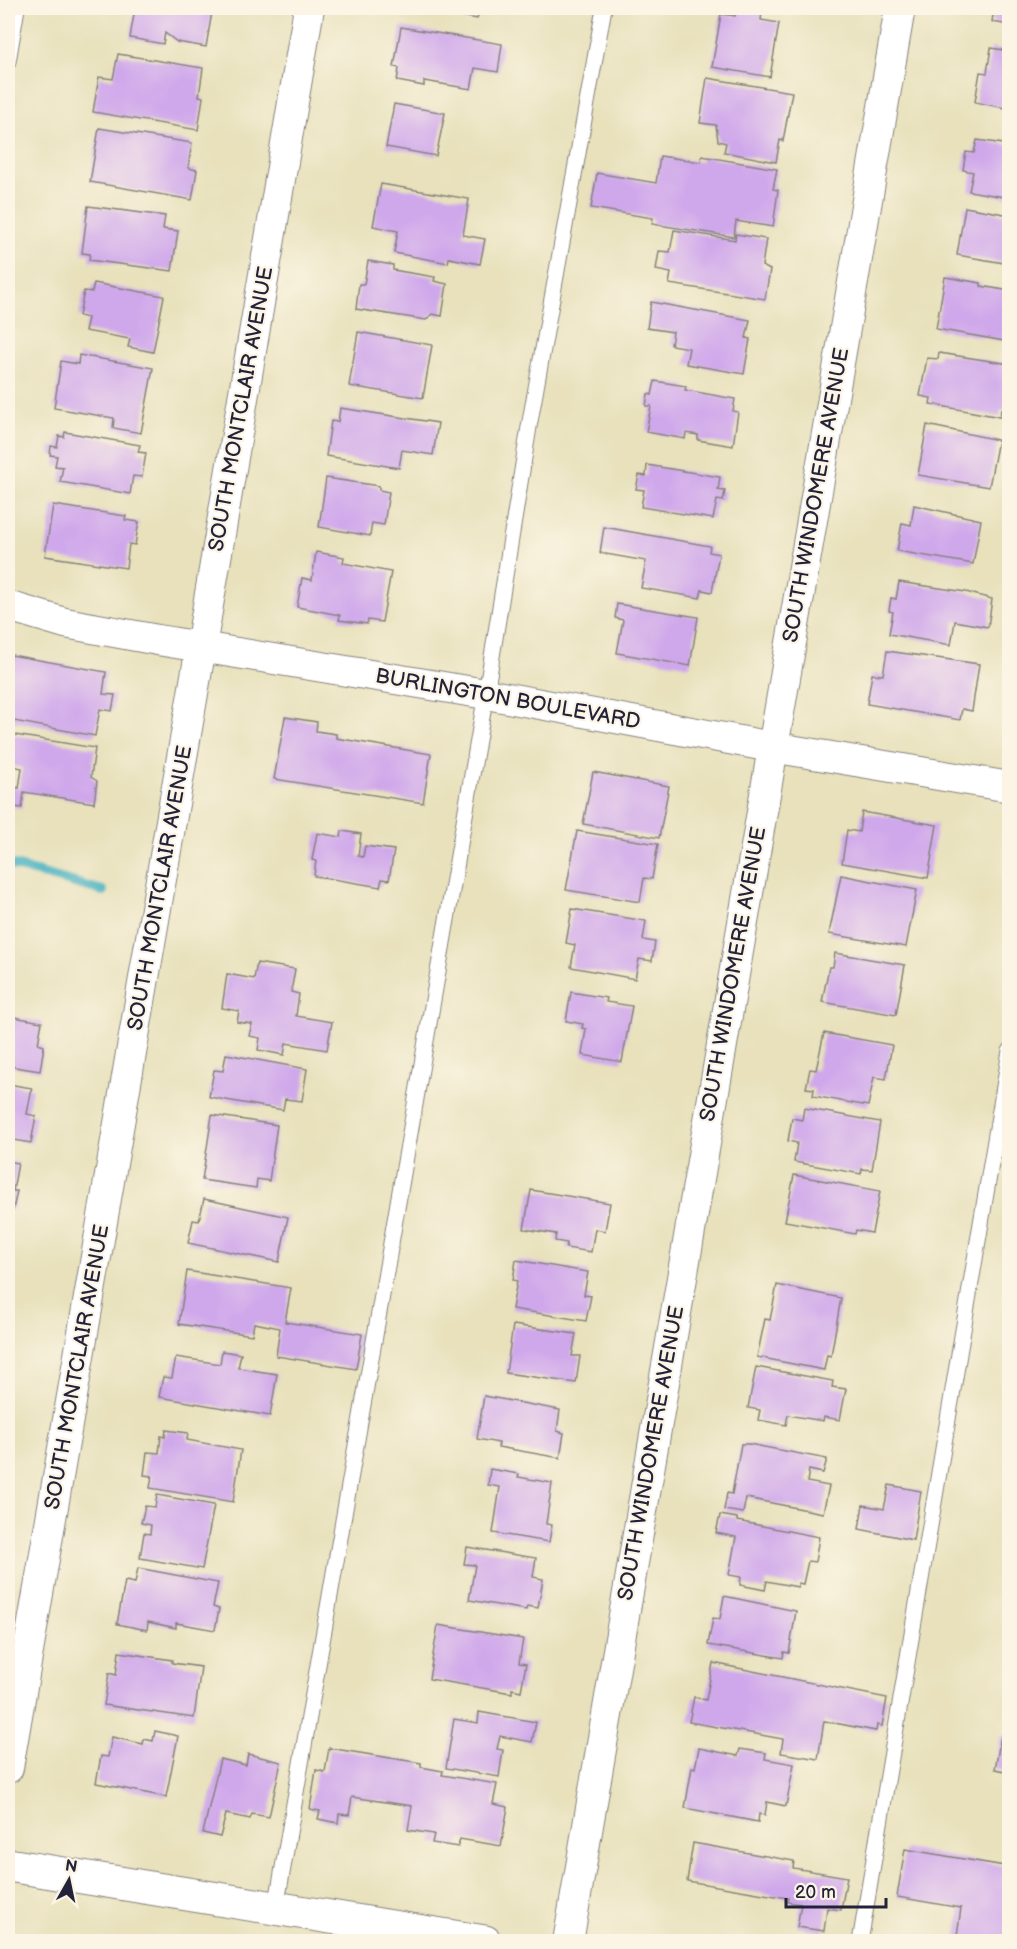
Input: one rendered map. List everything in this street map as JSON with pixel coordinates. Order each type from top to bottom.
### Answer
[{"type":"main road","points":[[8,1865],[485,1941]]},
{"type":"street","name":"SOUTH MONTCLAIR AVENUE","points":[[8,1768],[309,8]]},
{"type":"street","name":"SOUTH WINDOMERE AVENUE","points":[[568,1941],[900,8]]},
{"type":"street","name":"BURLINGTON BOULEVARD","points":[[8,606],[65,623],[486,694],[772,747],[1010,787]]},
{"type":"lane","points":[[8,62],[17,8]]},
{"type":"lane","points":[[276,1908],[486,694],[529,427],[604,8]]},
{"type":"lane","points":[[860,1941],[1010,1051]]},
{"type":"building","points":[[135,8],[220,8],[219,13],[212,12],[206,47],[177,42],[165,33],[163,44],[130,38]]},
{"type":"building","points":[[420,8],[480,8],[477,19]]},
{"type":"building","points":[[994,8],[1010,8],[1010,25],[992,22]]},
{"type":"building","points":[[736,9],[762,13],[761,20],[779,23],[770,77],[712,67],[721,14],[735,16]]},
{"type":"building","points":[[401,27],[502,44],[498,72],[475,68],[471,89],[424,81],[424,86],[397,81],[399,68],[394,67]]},
{"type":"building","points":[[991,48],[1010,51],[1010,109],[975,102],[980,72],[987,73]]},
{"type":"building","points":[[118,54],[203,68],[199,96],[203,97],[198,130],[93,112],[99,77],[113,79]]},
{"type":"building","points":[[707,78],[792,92],[783,141],[780,140],[776,162],[724,152],[726,143],[718,141],[716,125],[700,123]]},
{"type":"building","points":[[394,104],[445,113],[436,156],[386,147]]},
{"type":"building","points":[[99,128],[192,143],[188,168],[197,170],[192,200],[90,182]]},
{"type":"building","points":[[977,140],[1010,145],[1010,198],[969,191],[973,172],[963,170],[966,152],[974,153]]},
{"type":"building","points":[[660,156],[701,162],[702,156],[777,169],[773,189],[778,190],[773,227],[736,221],[734,237],[652,224],[653,218],[591,208],[597,173],[656,183]]},
{"type":"building","points":[[381,184],[469,199],[463,235],[485,239],[480,264],[449,258],[448,263],[394,253],[398,231],[373,226]]},
{"type":"building","points":[[88,206],[165,216],[163,229],[178,231],[172,271],[89,260],[90,254],[82,253]]},
{"type":"building","points":[[965,207],[1010,215],[1010,264],[957,255]]},
{"type":"building","points":[[674,230],[735,240],[736,234],[766,239],[762,266],[770,270],[765,299],[669,284],[671,273],[656,270],[659,251],[670,252]]},
{"type":"building","points":[[368,261],[393,265],[393,270],[435,277],[434,281],[447,284],[442,316],[432,314],[426,320],[356,309],[359,284],[364,284]]},
{"type":"building","points":[[945,277],[1010,291],[1010,342],[936,329]]},
{"type":"building","points":[[94,283],[164,296],[153,352],[128,347],[130,339],[85,331],[88,318],[79,316],[84,291],[92,292]]},
{"type":"building","points":[[651,302],[750,320],[746,338],[750,339],[744,374],[686,364],[689,348],[671,345],[673,332],[647,328]]},
{"type":"building","points":[[358,332],[432,345],[423,398],[349,386]]},
{"type":"building","points":[[939,353],[1010,364],[1008,378],[1010,379],[1010,412],[1001,410],[1000,417],[930,404],[931,398],[920,396],[927,358],[938,359]]},
{"type":"building","points":[[79,355],[153,368],[141,433],[113,428],[114,418],[54,408],[61,361],[78,364]]},
{"type":"building","points":[[655,381],[686,386],[685,390],[735,399],[733,411],[738,412],[733,446],[698,440],[698,435],[686,433],[685,439],[646,432],[651,406],[646,406],[648,394],[652,395]]},
{"type":"building","points":[[340,408],[438,423],[433,455],[402,450],[399,468],[326,456],[331,421],[338,422]]},
{"type":"building","points":[[927,425],[998,440],[989,487],[918,475]]},
{"type":"building","points":[[65,432],[140,445],[138,452],[146,453],[142,477],[133,476],[130,494],[60,482],[63,467],[55,466],[57,456],[50,455],[51,446],[57,447],[59,436],[64,437]]},
{"type":"building","points":[[647,465],[720,477],[718,490],[725,491],[723,501],[717,500],[713,519],[641,507],[644,490],[636,489],[639,475],[646,476]]},
{"type":"building","points":[[326,478],[379,486],[379,490],[389,492],[384,525],[372,523],[370,536],[319,527]]},
{"type":"building","points":[[53,505],[126,516],[125,520],[139,522],[135,545],[129,544],[126,568],[45,556]]},
{"type":"building","points":[[914,505],[981,520],[973,564],[897,551],[902,523],[911,525]]},
{"type":"building","points":[[604,527],[710,546],[709,552],[719,554],[712,592],[702,590],[700,598],[641,588],[646,561],[600,553]]},
{"type":"building","points":[[316,552],[344,557],[343,563],[391,572],[382,622],[368,620],[367,624],[339,620],[340,615],[297,607],[302,578],[312,580]]},
{"type":"building","points":[[899,582],[966,592],[992,599],[988,627],[955,621],[951,645],[889,634],[893,612],[889,611],[891,598],[896,599]]},
{"type":"building","points":[[617,604],[698,617],[690,666],[617,653],[623,620],[615,618]]},
{"type":"building","points":[[887,651],[979,664],[972,711],[962,709],[960,720],[867,704],[872,674],[883,675]]},
{"type":"building","points":[[11,655],[106,672],[103,694],[115,695],[112,711],[100,709],[95,736],[8,720],[8,676]]},
{"type":"building","points":[[285,717],[317,722],[316,731],[336,734],[336,738],[431,754],[423,803],[274,779]]},
{"type":"building","points":[[9,734],[95,748],[91,777],[97,781],[94,803],[24,792],[22,808],[8,806],[8,786],[19,788],[22,768],[8,765]]},
{"type":"building","points":[[593,772],[669,786],[659,838],[583,824]]},
{"type":"building","points":[[862,812],[937,825],[928,878],[842,863],[847,830],[859,832]]},
{"type":"building","points":[[342,831],[361,834],[358,856],[363,857],[365,846],[394,850],[389,880],[382,879],[380,887],[314,876],[316,861],[312,860],[317,833],[341,837]]},
{"type":"building","points":[[577,831],[658,844],[652,879],[644,878],[640,902],[566,890]]},
{"type":"building","points":[[841,875],[917,890],[906,947],[829,934]]},
{"type":"building","points":[[572,909],[646,921],[643,940],[655,942],[652,961],[639,959],[635,979],[571,967],[575,945],[566,943]]},
{"type":"building","points":[[835,953],[905,965],[896,1015],[822,1002],[829,967],[833,967]]},
{"type":"building","points":[[257,963],[295,969],[291,992],[299,994],[296,1016],[332,1022],[327,1050],[286,1043],[284,1055],[258,1050],[260,1038],[249,1036],[252,1024],[237,1022],[239,1011],[222,1008],[227,974],[254,979]]},
{"type":"building","points":[[571,992],[607,998],[606,1002],[632,1006],[622,1062],[582,1055],[586,1029],[582,1028],[583,1024],[566,1021]]},
{"type":"building","points":[[8,1016],[42,1022],[38,1044],[44,1046],[40,1071],[8,1066]]},
{"type":"building","points":[[824,1033],[892,1045],[886,1079],[874,1077],[868,1106],[813,1096],[814,1089],[806,1088],[810,1069],[816,1070]]},
{"type":"building","points":[[226,1054],[307,1069],[302,1101],[285,1099],[283,1110],[209,1097],[214,1070],[223,1071]]},
{"type":"building","points":[[8,1084],[32,1088],[27,1114],[36,1116],[31,1143],[8,1139]]},
{"type":"building","points":[[804,1108],[880,1122],[872,1170],[862,1169],[861,1174],[794,1162],[797,1143],[788,1141],[792,1118],[802,1120]]},
{"type":"building","points":[[212,1115],[277,1125],[269,1181],[257,1179],[256,1188],[202,1180]]},
{"type":"building","points":[[8,1161],[18,1163],[13,1191],[17,1191],[13,1210],[8,1209]]},
{"type":"building","points":[[794,1175],[880,1191],[872,1233],[856,1230],[855,1234],[785,1221]]},
{"type":"building","points":[[531,1190],[610,1203],[605,1231],[595,1229],[591,1252],[566,1248],[567,1243],[555,1241],[556,1234],[524,1229]]},
{"type":"building","points":[[204,1199],[288,1217],[279,1262],[188,1243],[193,1220],[199,1221]]},
{"type":"building","points":[[516,1260],[588,1272],[584,1295],[591,1296],[586,1321],[512,1309],[517,1281],[513,1280]]},
{"type":"building","points":[[187,1271],[291,1288],[285,1322],[362,1334],[356,1369],[276,1356],[280,1328],[254,1323],[252,1335],[179,1324]]},
{"type":"building","points":[[777,1285],[841,1298],[831,1356],[827,1355],[824,1370],[757,1357],[765,1319],[770,1320]]},
{"type":"building","points":[[513,1325],[576,1334],[572,1356],[580,1356],[576,1383],[506,1373]]},
{"type":"building","points":[[222,1351],[241,1354],[238,1368],[277,1374],[270,1416],[159,1397],[163,1377],[172,1378],[176,1357],[220,1364]]},
{"type":"building","points":[[756,1367],[833,1381],[832,1387],[846,1389],[840,1420],[824,1417],[823,1421],[788,1415],[786,1425],[758,1420],[760,1410],[748,1408]]},
{"type":"building","points":[[484,1396],[560,1410],[557,1431],[564,1433],[560,1458],[498,1447],[499,1443],[477,1439]]},
{"type":"building","points":[[166,1430],[188,1433],[187,1440],[241,1450],[233,1502],[150,1488],[152,1476],[144,1475],[147,1452],[159,1453],[161,1436],[165,1437]]},
{"type":"building","points":[[741,1444],[827,1459],[823,1473],[809,1470],[807,1482],[829,1486],[823,1513],[746,1498],[743,1513],[724,1510],[727,1493],[732,1494]]},
{"type":"building","points":[[490,1469],[552,1483],[546,1524],[552,1525],[549,1542],[493,1533],[500,1487],[488,1485]]},
{"type":"building","points":[[889,1485],[921,1491],[913,1540],[859,1529],[863,1505],[884,1509]]},
{"type":"building","points":[[157,1495],[214,1505],[202,1569],[140,1558],[144,1533],[150,1534],[151,1525],[141,1523],[145,1506],[155,1507]]},
{"type":"building","points":[[720,1515],[737,1518],[737,1521],[819,1537],[815,1562],[808,1561],[803,1584],[798,1583],[798,1587],[767,1581],[765,1590],[740,1585],[741,1577],[729,1575],[736,1537],[716,1533]]},
{"type":"building","points":[[467,1547],[536,1558],[533,1577],[543,1579],[538,1608],[527,1606],[526,1610],[469,1600],[475,1565],[464,1564]]},
{"type":"building","points":[[138,1568],[218,1583],[213,1607],[219,1609],[215,1630],[176,1623],[176,1628],[148,1622],[147,1630],[117,1624],[125,1581],[135,1583]]},
{"type":"building","points":[[724,1596],[796,1611],[789,1653],[784,1652],[783,1658],[708,1645],[713,1618],[720,1619]]},
{"type":"building","points":[[438,1625],[523,1639],[519,1663],[526,1664],[521,1691],[512,1689],[512,1693],[429,1679]]},
{"type":"building","points":[[119,1652],[201,1667],[194,1718],[104,1705],[109,1673],[116,1675]]},
{"type":"building","points":[[713,1663],[887,1698],[882,1726],[877,1725],[876,1731],[824,1721],[818,1759],[781,1753],[783,1739],[689,1722],[694,1697],[706,1700]]},
{"type":"building","points":[[479,1712],[536,1722],[532,1742],[500,1736],[497,1749],[503,1750],[499,1777],[446,1768],[454,1719],[478,1723]]},
{"type":"building","points":[[155,1731],[178,1736],[166,1797],[96,1783],[101,1756],[108,1757],[112,1737],[143,1744],[144,1739],[153,1741]]},
{"type":"building","points":[[1001,1736],[1010,1738],[1010,1772],[995,1769]]},
{"type":"building","points":[[329,1748],[421,1763],[421,1767],[443,1771],[442,1775],[497,1784],[493,1804],[508,1807],[501,1846],[460,1839],[458,1847],[432,1843],[434,1834],[408,1830],[412,1806],[352,1797],[349,1815],[339,1814],[338,1823],[318,1819],[320,1811],[310,1809],[316,1770],[325,1772]]},
{"type":"building","points":[[699,1748],[738,1756],[740,1749],[766,1753],[765,1759],[794,1764],[786,1806],[767,1802],[765,1815],[759,1814],[758,1822],[685,1808],[692,1767],[695,1768]]},
{"type":"building","points":[[248,1754],[281,1762],[269,1817],[252,1814],[250,1819],[226,1814],[220,1837],[203,1833],[220,1759],[246,1765]]},
{"type":"building","points":[[693,1843],[794,1861],[793,1868],[847,1877],[841,1910],[827,1908],[824,1931],[797,1927],[801,1904],[787,1902],[788,1898],[687,1881]]},
{"type":"building","points":[[905,1849],[1010,1867],[1010,1942],[956,1942],[961,1908],[897,1897]]},
{"type":"waterway","points":[[8,864],[103,891]]}]
